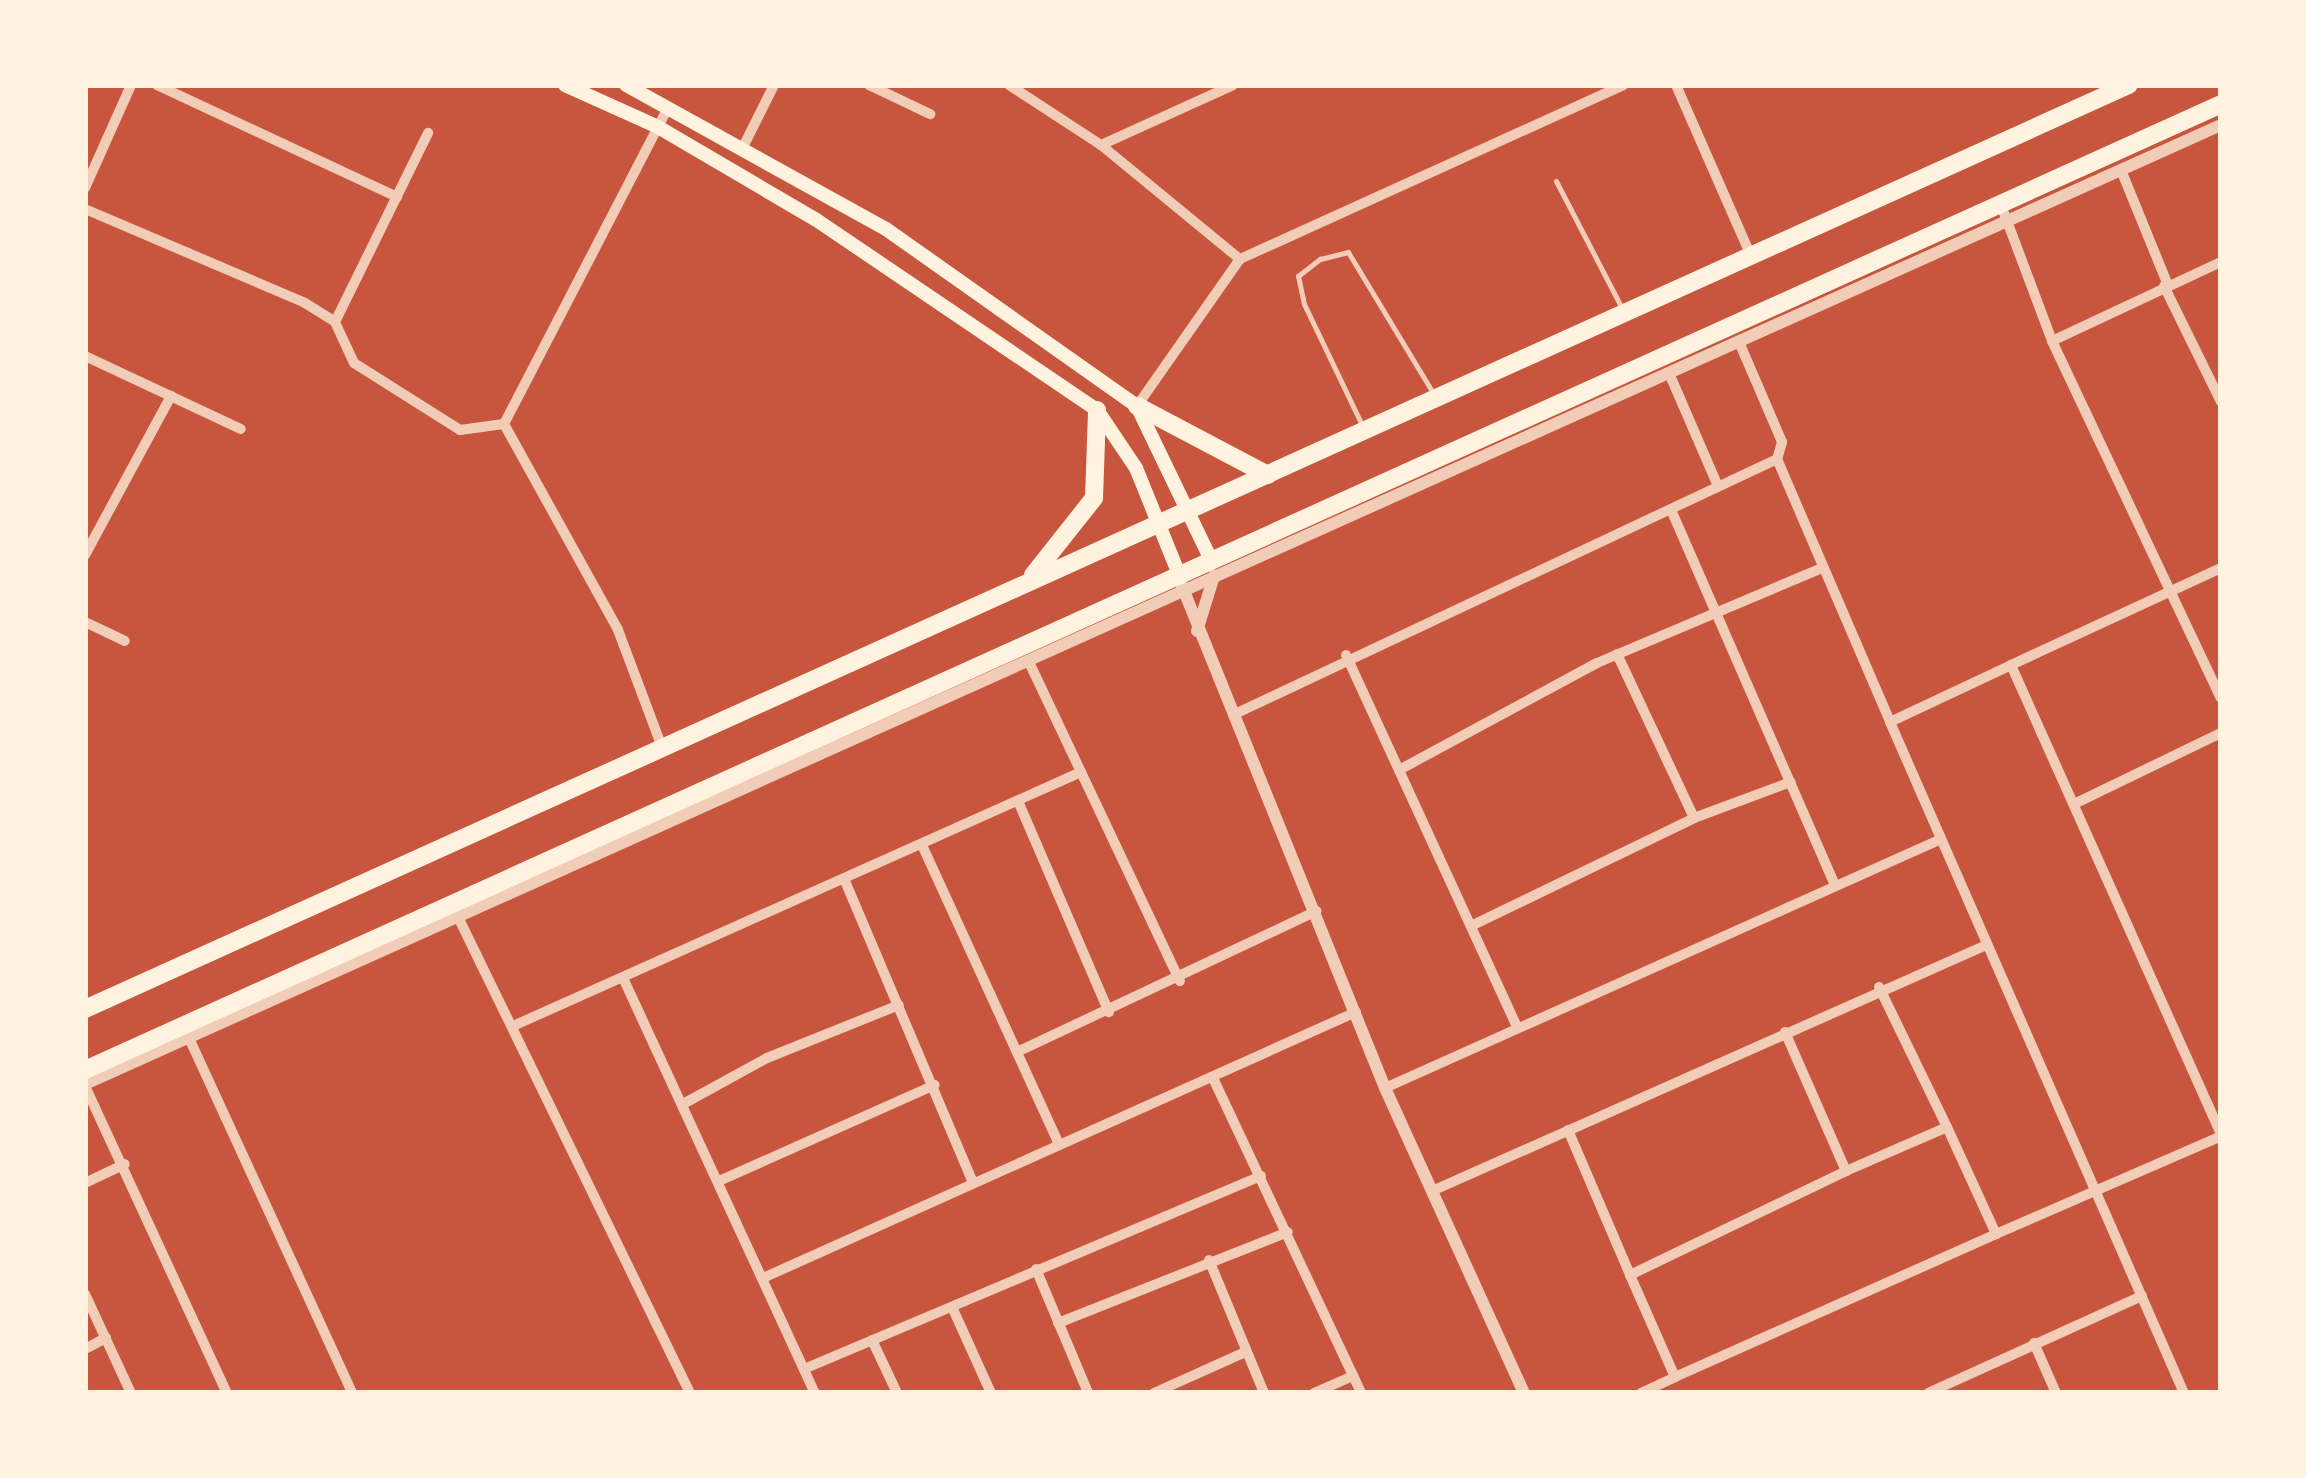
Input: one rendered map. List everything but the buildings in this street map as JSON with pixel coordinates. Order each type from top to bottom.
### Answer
[{"type":"highway","points":[[85,1010],[1186,510],[1753,261],[2129,85]]},
{"type":"highway","points":[[85,1070],[1213,570],[2003,213],[2221,104]]},
{"type":"highway","points":[[1136,406],[1268,475]]},
{"type":"highway","points":[[1026,583],[1094,498],[1097,410]]},
{"type":"main road","points":[[564,85],[658,127],[815,219],[1097,410],[1161,523],[1181,584]]},
{"type":"main road","points":[[626,85],[654,92],[668,107],[744,145],[886,230],[1136,406],[1213,570]]},
{"type":"street","points":[[85,188],[131,85]]},
{"type":"street","points":[[157,85],[397,197]]},
{"type":"street","points":[[744,145],[774,85]]},
{"type":"street","points":[[869,85],[930,114]]},
{"type":"street","points":[[1008,85],[1100,145],[1240,259]]},
{"type":"street","points":[[1100,145],[1233,85]]},
{"type":"street","points":[[1595,85],[1608,92]]},
{"type":"street","points":[[1136,406],[1240,259],[1623,85]]},
{"type":"street","points":[[1676,85],[1753,261]]},
{"type":"street","points":[[504,424],[668,107]]},
{"type":"street","points":[[1197,631],[1213,570],[1669,374],[2003,213],[2121,170],[2221,124]]},
{"type":"street","points":[[336,322],[428,133]]},
{"type":"street","points":[[2121,170],[2166,286],[2218,386],[2221,402]]},
{"type":"street","points":[[85,209],[336,322],[354,364],[460,430],[504,424]]},
{"type":"street","points":[[2003,213],[2052,340],[2221,698]]},
{"type":"street","points":[[2052,340],[2221,262]]},
{"type":"street","points":[[1739,342],[1782,442],[1777,459],[1984,946],[2098,1192],[2184,1393]]},
{"type":"street","points":[[85,356],[241,429]]},
{"type":"street","points":[[1669,374],[1718,486]]},
{"type":"street","points":[[85,555],[171,396]]},
{"type":"street","points":[[504,424],[618,630],[662,747]]},
{"type":"street","points":[[1236,713],[1346,654],[1672,512],[1777,459]]},
{"type":"street","points":[[1672,512],[1710,614],[1792,782],[1834,883]]},
{"type":"street","points":[[1400,770],[1617,654],[1824,567]]},
{"type":"street","points":[[1890,722],[2221,568]]},
{"type":"street","points":[[227,1393],[125,1164],[85,1085],[460,921],[1029,662],[1181,584],[1385,1088],[1524,1393]]},
{"type":"street","points":[[85,622],[125,642]]},
{"type":"street","points":[[1346,654],[1517,1027]]},
{"type":"street","points":[[1617,654],[1694,818]]},
{"type":"street","points":[[1029,662],[1180,981]]},
{"type":"street","points":[[1641,1393],[2221,1135],[2011,665]]},
{"type":"street","points":[[2074,804],[2221,733]]},
{"type":"street","points":[[512,1026],[624,980],[1081,772]]},
{"type":"street","points":[[1473,925],[1694,818],[1792,782]]},
{"type":"street","points":[[1018,801],[1109,1012]]},
{"type":"street","points":[[1385,1088],[1834,883],[1939,840]]},
{"type":"street","points":[[922,845],[1059,1144]]},
{"type":"street","points":[[845,881],[935,1085],[973,1183]]},
{"type":"street","points":[[1017,1052],[1180,981],[1316,911]]},
{"type":"street","points":[[460,921],[690,1393]]},
{"type":"street","points":[[1432,1191],[1879,986],[1984,946]]},
{"type":"street","points":[[624,980],[815,1393]]},
{"type":"street","points":[[1879,986],[1996,1234]]},
{"type":"street","points":[[683,1104],[767,1058],[899,1005]]},
{"type":"street","points":[[763,1278],[1356,1012]]},
{"type":"street","points":[[1785,1032],[1846,1170]]},
{"type":"street","points":[[188,1038],[347,1391]]},
{"type":"street","points":[[1213,1078],[1361,1393]]},
{"type":"street","points":[[718,1181],[935,1085]]},
{"type":"street","points":[[1630,1274],[1846,1170],[1947,1128]]},
{"type":"street","points":[[1568,1130],[1675,1377]]},
{"type":"street","points":[[85,1183],[125,1164]]},
{"type":"street","points":[[804,1369],[1261,1176]]},
{"type":"street","points":[[1058,1323],[1209,1260],[1288,1232]]},
{"type":"street","points":[[1209,1260],[1243,1353],[1264,1393]]},
{"type":"street","points":[[1036,1268],[1088,1393]]},
{"type":"street","points":[[85,1294],[131,1393]]},
{"type":"street","points":[[1934,1392],[2142,1296]]},
{"type":"street","points":[[952,1308],[991,1393]]},
{"type":"street","points":[[85,1349],[106,1338]]},
{"type":"street","points":[[872,1340],[897,1393]]},
{"type":"street","points":[[2034,1343],[2056,1393]]},
{"type":"street","points":[[1154,1393],[1243,1353]]},
{"type":"street","points":[[1314,1393],[1353,1376]]},
{"type":"lane","points":[[1556,182],[1626,317]]},
{"type":"lane","points":[[1365,432],[1304,304],[1298,276],[1320,258],[1348,252],[1437,400]]}]
